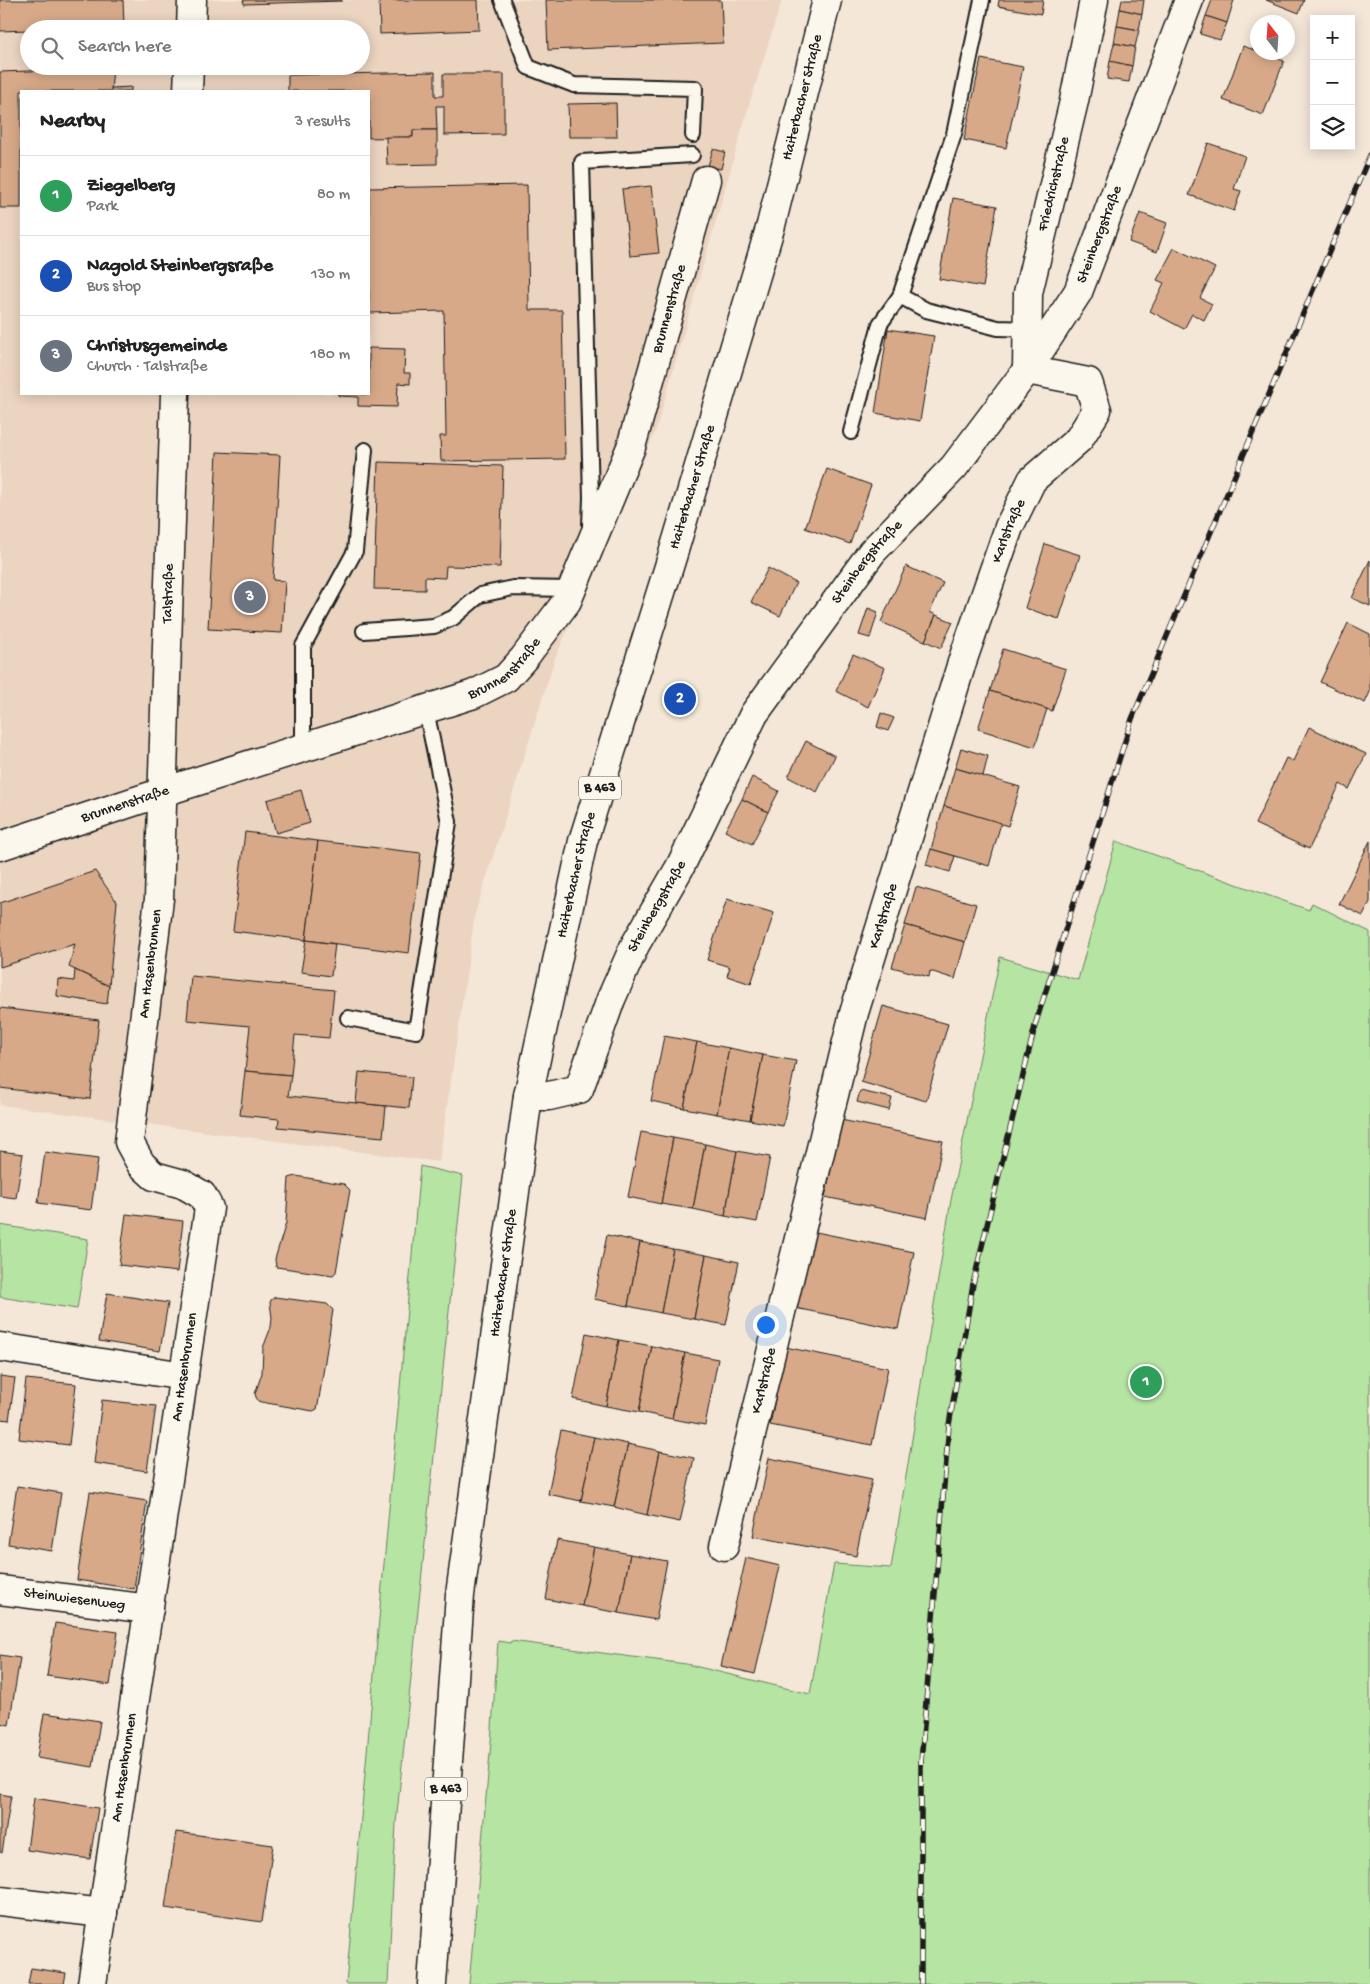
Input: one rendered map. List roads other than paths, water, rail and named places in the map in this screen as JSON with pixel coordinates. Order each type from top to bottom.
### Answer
[{"type":"street","points":[[191,20],[192,0]]},
{"type":"street","name":"Haiterbacher Straße","points":[[432,1984],[460,1595],[528,1096],[583,841],[672,558],[771,225],[827,0]]},
{"type":"street","name":"Friedrichstraße","points":[[1027,370],[1028,293],[1074,101],[1094,0]]},
{"type":"street","name":"Steinbergstraße","points":[[528,1096],[549,1096],[579,1089],[611,1000],[635,945],[680,867],[754,714],[872,552],[954,467],[1027,370],[1078,292],[1188,0]]},
{"type":"street","points":[[188,90],[189,75]]},
{"type":"street","name":"Brunnenstraße","points":[[0,846],[163,792],[426,710],[474,694],[506,678],[524,658],[567,601],[631,446],[706,180]]},
{"type":"street","name":"Karlstraße","points":[[724,1546],[854,1013],[963,659],[1009,527],[1032,480],[1079,440],[1097,410],[1088,382],[1027,370]]},
{"type":"street","name":"Talstraße","points":[[163,792],[175,395]]},
{"type":"street","name":"Am Hasenbrunnen","points":[[92,1984],[209,1208],[202,1195],[183,1184],[154,1176],[142,1164],[129,1142],[159,899],[163,792]]},
{"type":"street","points":[[0,1347],[184,1376]]},
{"type":"street","name":"Steinwiesenweg","points":[[0,1590],[149,1609]]},
{"type":"street","points":[[0,1901],[103,1913]]},
{"type":"lane","points":[[502,0],[528,67],[574,85],[695,88],[693,135]]},
{"type":"lane","points":[[851,432],[880,324],[900,296],[954,134],[982,0]]},
{"type":"lane","points":[[589,549],[591,497],[582,162],[692,155]]},
{"type":"lane","points":[[900,296],[926,310],[998,328],[1028,329]]},
{"type":"lane","points":[[303,748],[303,646],[355,551],[365,450]]},
{"type":"lane","points":[[364,631],[434,626],[453,618],[480,596],[512,588],[572,589]]},
{"type":"lane","points":[[348,1018],[416,1031],[449,822],[426,710]]},
{"type":"railway","points":[[921,1984],[921,1762],[949,1425],[973,1284],[1036,1022],[1132,719],[1370,155]]},
{"type":"place","name":"Christusgemeinde","points":[[250,597]]},
{"type":"place","name":"Nagold Steinbergsraße","points":[[680,699]]},
{"type":"place","name":"Ziegelberg","points":[[1146,1382]]}]
